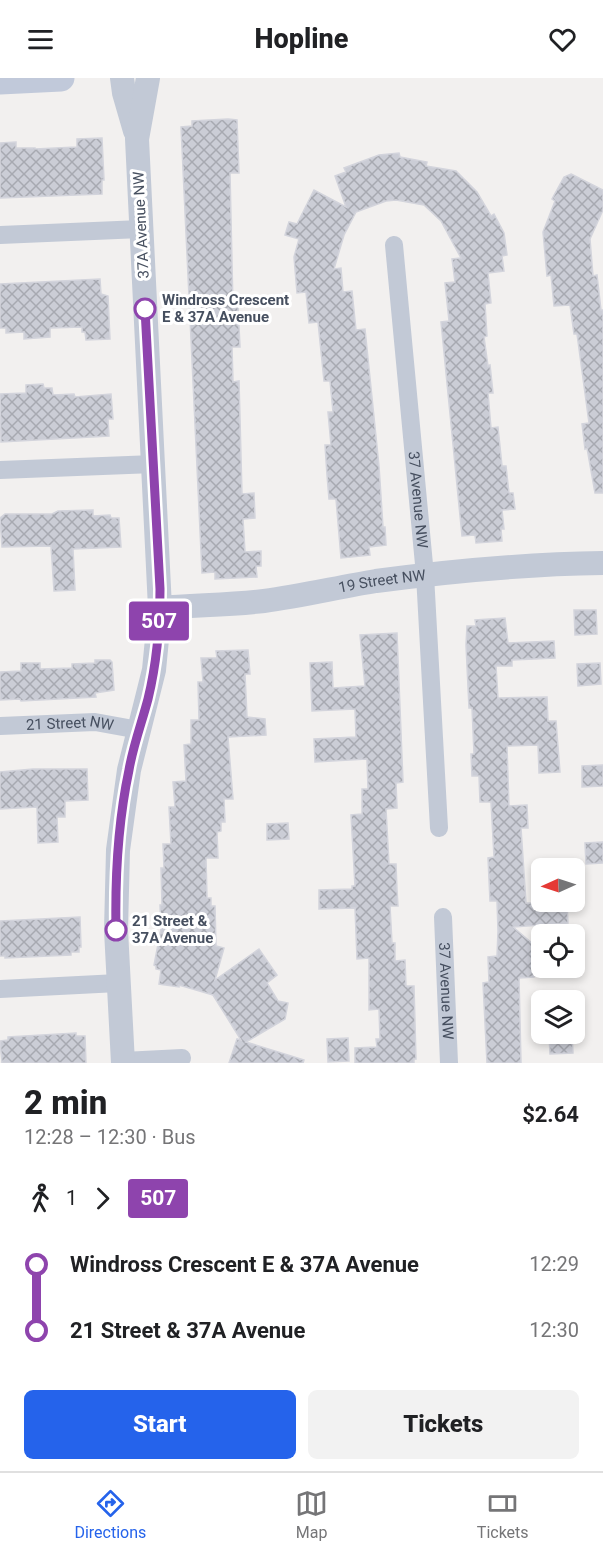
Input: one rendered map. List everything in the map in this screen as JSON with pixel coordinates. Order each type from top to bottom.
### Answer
[{"type":"main road","points":[[0,81],[61,78]]},
{"type":"street","name":"37A Avenue NW","points":[[122,78],[137,139]]},
{"type":"street","name":"37A Avenue NW","points":[[148,78],[137,139],[160,608],[154,670],[129,770],[118,850],[116,901],[118,983],[123,1062],[182,1059]]},
{"type":"street","points":[[0,235],[141,230]]},
{"type":"street","name":"37 Avenue NW","points":[[394,245],[425,575],[439,828]]},
{"type":"street","points":[[0,470],[154,464]]},
{"type":"street","name":"19 Street NW","points":[[160,608],[261,601],[425,575],[535,565],[603,563]]},
{"type":"street","name":"21 Street NW","points":[[0,726],[95,722],[139,730]]},
{"type":"street","name":"37 Avenue NW","points":[[442,917],[449,1063]]},
{"type":"street","points":[[0,989],[118,983]]},
{"type":"building","points":[[237,120],[239,173],[230,173],[233,307],[238,306],[240,347],[232,347],[233,382],[239,381],[242,494],[254,493],[255,518],[243,519],[245,552],[261,551],[261,566],[256,566],[257,577],[215,579],[215,572],[202,573],[181,127],[192,126],[192,121]]},
{"type":"building","points":[[102,138],[104,180],[102,180],[102,194],[0,198],[0,143],[16,142],[16,148],[35,149],[77,147],[77,139]]},
{"type":"building","points":[[399,153],[400,157],[427,162],[426,166],[456,171],[477,192],[491,216],[494,214],[504,233],[507,255],[502,256],[504,271],[488,273],[491,303],[485,304],[487,336],[484,337],[493,393],[488,393],[491,428],[498,427],[502,466],[506,466],[509,493],[513,493],[515,509],[502,510],[504,529],[501,529],[502,541],[476,543],[475,535],[462,536],[441,322],[449,321],[445,283],[455,282],[452,259],[461,258],[441,221],[424,205],[396,200],[386,201],[356,212],[344,235],[334,269],[341,268],[343,292],[352,291],[356,330],[365,329],[386,545],[369,547],[370,555],[341,558],[336,499],[329,499],[325,445],[331,445],[328,412],[333,412],[330,381],[324,381],[318,322],[309,323],[306,292],[297,293],[294,257],[299,239],[285,235],[289,222],[297,224],[314,190],[346,207],[335,176],[346,172],[344,168],[379,155]]},
{"type":"building","points":[[571,174],[603,190],[603,210],[590,239],[593,276],[597,275],[601,310],[603,310],[603,493],[595,493],[587,448],[585,449],[582,424],[589,423],[577,334],[574,334],[570,305],[554,306],[551,275],[547,276],[543,232],[555,201],[552,199],[564,177]]},
{"type":"building","points":[[100,279],[101,294],[108,296],[110,339],[86,340],[82,327],[50,328],[50,337],[24,339],[24,332],[6,333],[6,328],[0,328],[0,284]]},
{"type":"building","points":[[43,384],[44,388],[52,388],[53,395],[74,394],[75,397],[111,394],[113,419],[108,419],[109,436],[1,442],[0,394],[26,393],[26,385]]},
{"type":"building","points":[[93,510],[93,516],[110,515],[111,518],[119,518],[121,547],[73,549],[75,590],[54,591],[51,546],[2,547],[0,518],[5,514],[52,514],[58,511]]},
{"type":"building","points":[[574,610],[596,610],[597,634],[575,635]]},
{"type":"building","points":[[505,618],[508,643],[554,641],[555,658],[512,660],[512,666],[496,666],[498,698],[547,697],[548,721],[556,721],[560,772],[539,773],[538,745],[507,746],[509,806],[527,805],[528,828],[521,828],[526,903],[531,903],[531,912],[567,912],[568,923],[513,927],[531,942],[531,977],[519,978],[521,1063],[487,1063],[483,983],[489,982],[488,957],[497,956],[498,931],[497,901],[490,901],[488,858],[494,857],[491,802],[480,802],[479,776],[472,776],[471,754],[474,754],[472,708],[469,708],[466,645],[467,626],[476,626],[475,620]]},
{"type":"building","points":[[397,633],[403,782],[396,783],[397,808],[386,809],[389,864],[396,864],[398,906],[390,906],[395,961],[405,960],[406,986],[414,986],[416,1059],[414,1063],[355,1063],[355,1048],[377,1047],[376,1039],[380,1039],[379,1009],[369,1010],[369,958],[357,959],[355,908],[319,909],[319,890],[352,889],[352,886],[355,886],[351,815],[362,814],[362,789],[368,789],[367,759],[315,762],[314,739],[356,737],[355,709],[312,711],[310,663],[332,662],[333,688],[365,686],[360,635]]},
{"type":"building","points":[[248,650],[250,674],[245,674],[247,717],[265,719],[266,735],[228,737],[233,799],[224,799],[225,822],[221,822],[221,831],[217,832],[218,858],[206,858],[207,898],[211,898],[211,906],[215,906],[216,946],[224,948],[215,980],[259,949],[277,975],[267,983],[278,1001],[288,1003],[285,1019],[246,1042],[304,1060],[303,1063],[229,1063],[237,1039],[241,1040],[213,995],[179,985],[179,987],[159,984],[161,970],[156,969],[154,965],[161,929],[163,844],[171,844],[169,807],[175,807],[173,782],[186,781],[184,745],[191,744],[191,720],[199,720],[198,682],[203,682],[201,658],[217,658],[216,651]]},
{"type":"building","points":[[95,660],[112,662],[114,690],[95,693],[96,697],[0,700],[0,672],[21,671],[21,663],[40,663],[40,669],[72,668],[72,664],[95,663]]},
{"type":"building","points":[[600,663],[601,684],[578,686],[577,664]]},
{"type":"building","points":[[603,765],[603,786],[582,787],[582,766]]},
{"type":"building","points":[[33,769],[87,769],[88,800],[65,801],[65,817],[57,817],[58,842],[38,843],[37,807],[0,809],[0,772]]},
{"type":"building","points":[[288,823],[289,839],[267,840],[267,824]]},
{"type":"building","points":[[603,842],[603,863],[586,864],[585,843]]},
{"type":"building","points":[[80,917],[81,947],[79,947],[79,952],[71,952],[71,955],[5,958],[5,956],[0,956],[0,921]]},
{"type":"building","points":[[76,1033],[76,1036],[85,1036],[86,1063],[2,1063],[0,1041],[8,1040],[8,1037]]},
{"type":"building","points":[[348,1038],[349,1061],[328,1062],[327,1039]]},
{"type":"building","points":[[550,1044],[573,1044],[573,1053],[550,1054]]},
{"type":"bus line","name":"507","points":[[116,930],[116,876],[125,793],[148,699],[159,636],[160,589],[145,309]]},
{"type":"place","name":"Windross Crescent E & 37A Avenue","points":[[145,309]]},
{"type":"place","name":"21 Street & 37A Avenue","points":[[116,930]]}]
